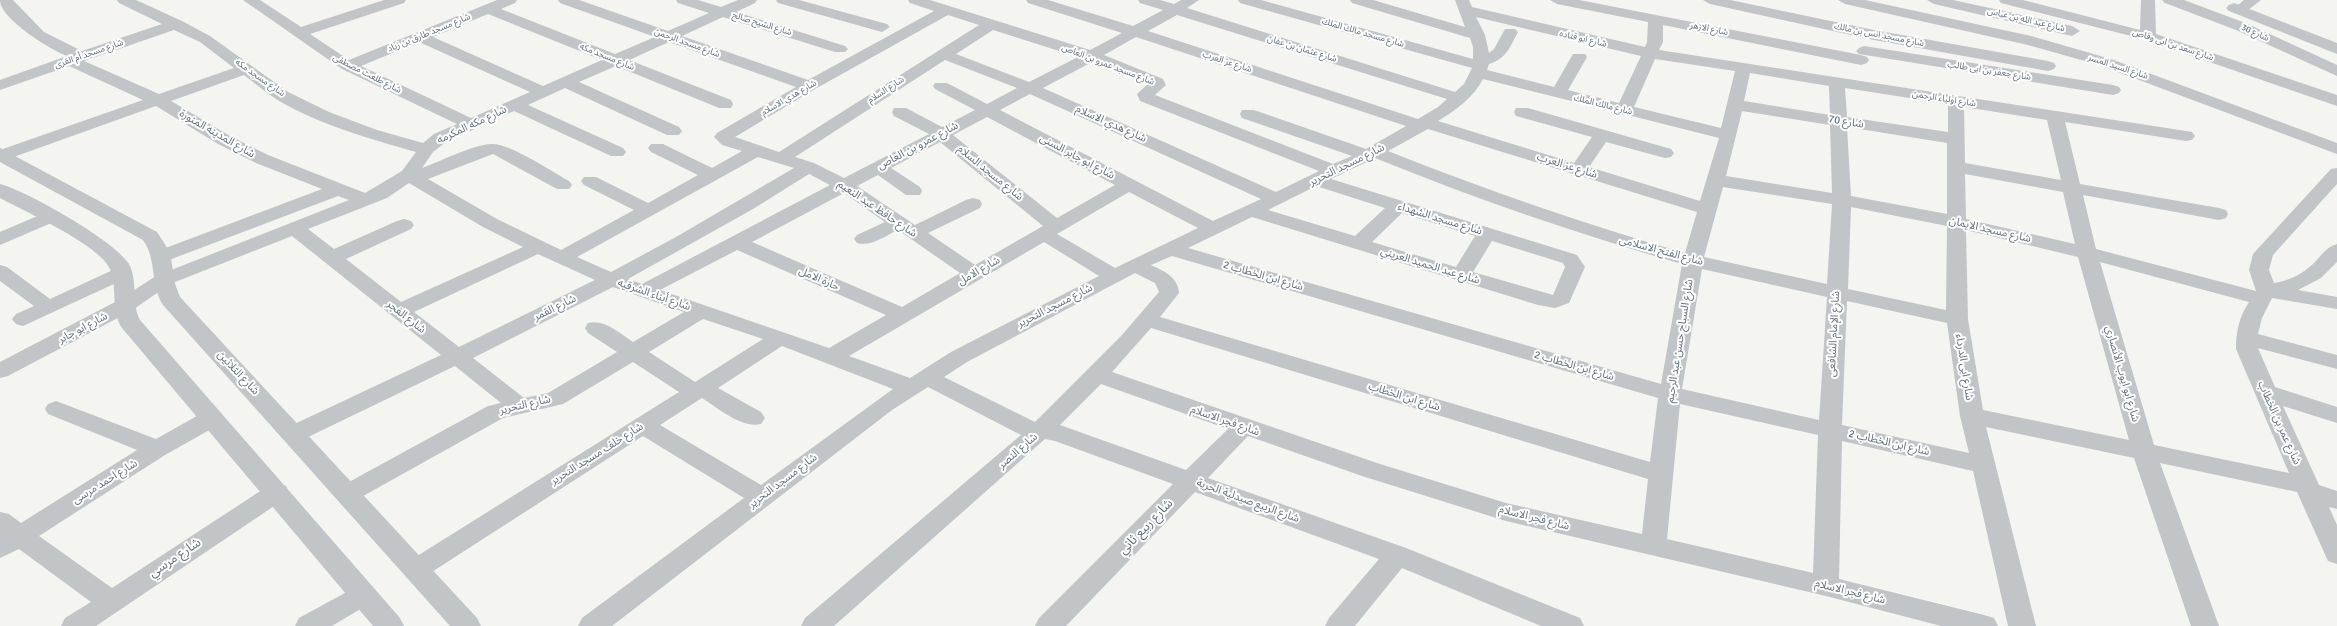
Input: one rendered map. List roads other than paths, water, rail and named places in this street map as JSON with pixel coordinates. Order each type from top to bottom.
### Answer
[{"type":"street","name":"شارع المدينه المنورة","points":[[5,0],[30,30],[76,59],[158,100],[224,140],[262,159],[366,200]]},
{"type":"street","name":"شارع مسجد مكه","points":[[127,0],[205,39],[282,95],[322,116],[371,134],[426,149]]},
{"type":"street","name":"شارع طلعت مصطفى","points":[[250,0],[348,66],[471,124]]},
{"type":"street","name":"شارع مسجد طارق بن زياد","points":[[348,66],[510,0]]},
{"type":"street","name":"شارع مسجد الرحمن","points":[[565,0],[809,86]]},
{"type":"street","name":"شارع الشيخ صالح","points":[[683,0],[840,49]]},
{"type":"street","name":"شارع مكه المكرمه","points":[[163,280],[366,200],[412,177],[426,149],[440,138],[750,0]]},
{"type":"street","points":[[782,0],[882,27]]},
{"type":"street","name":"شارع مسجد عمرو بن العاص","points":[[915,0],[1091,56],[1158,83],[1145,94],[1148,98],[1334,171]]},
{"type":"street","name":"شارع عز العرب","points":[[1032,0],[1424,124],[1707,209]]},
{"type":"street","name":"شارع عثمان بن عفان","points":[[1145,0],[1459,98]]},
{"type":"street","name":"شارع عمرو بن العاص","points":[[643,291],[1091,56],[1192,0]]},
{"type":"street","name":"شارع مسجد مالك الملك","points":[[1245,0],[1480,66]]},
{"type":"street","points":[[1358,0],[1477,35]]},
{"type":"street","name":"شارع الازهر","points":[[1557,0],[1655,19],[1704,45],[1863,56]]},
{"type":"street","points":[[1704,45],[1709,0]]},
{"type":"street","name":"شارع مسجد انس بن مالك","points":[[1709,0],[1874,35],[2048,66]]},
{"type":"street","name":"شارع السيد المسر","points":[[1845,0],[1895,5],[2105,62],[2337,149]]},
{"type":"street","name":"شارع عبد الله بن عباس","points":[[1934,0],[2095,36]]},
{"type":"street","name":"شارع سعد بن ابى وقاص","points":[[2006,0],[2148,36],[2337,101]]},
{"type":"street","points":[[2148,0],[2148,36]]},
{"type":"street","name":"شارع 30","points":[[2170,0],[2242,27],[2337,71]]},
{"type":"street","name":"شارع 30","points":[[2211,0],[2337,49]]},
{"type":"street","points":[[2239,10],[2254,0]]},
{"type":"street","points":[[298,33],[389,1]]},
{"type":"street","points":[[1464,5],[1477,35],[1480,66],[1497,56],[1510,32]]},
{"type":"street","name":"شارع ابو قتاده","points":[[1464,5],[1650,53],[1704,45]]},
{"type":"street","name":"شارع الإمام الشافعى","points":[[1826,586],[1830,429],[1842,200],[1838,121],[1846,84],[1874,35],[1895,5]]},
{"type":"street","name":"شارع مسجد مكه","points":[[489,9],[725,104]]},
{"type":"street","name":"شارع هدي الاسلام","points":[[728,141],[723,137],[724,135],[946,10]]},
{"type":"street","points":[[1624,111],[1655,42],[1655,19]]},
{"type":"street","name":"شارع مسجد أم القرى","points":[[0,85],[177,24]]},
{"type":"street","name":"شارع السلام","points":[[782,158],[992,24]]},
{"type":"street","points":[[420,37],[543,92]]},
{"type":"street","name":"شارع اولياء الرحمن","points":[[1704,45],[1742,69],[2186,136]]},
{"type":"street","name":"شارع هدي الاسلام","points":[[943,54],[1030,88],[1277,199]]},
{"type":"street","name":"شارع جعفر بن ابى طالب","points":[[1863,56],[2113,90]]},
{"type":"street","points":[[1558,93],[1579,57]]},
{"type":"street","name":"شارع مالك الملك","points":[[1480,66],[1558,93],[1624,111],[1728,135]]},
{"type":"street","name":"شارع مسجد التحرير","points":[[592,626],[762,497],[919,382],[992,339],[1124,271],[1370,154],[1424,124],[1459,98],[1480,66]]},
{"type":"street","points":[[1,154],[246,69]]},
{"type":"street","name":"شارع السباح حسن عبد الرحيم","points":[[1653,547],[1670,394],[1693,261],[1728,135],[1742,69]]},
{"type":"street","points":[[565,82],[672,132]]},
{"type":"street","name":"شارع ابو جابر السنى","points":[[941,86],[988,109],[1128,185],[1212,228]]},
{"type":"street","name":"شارع ابى الدرداء","points":[[1956,101],[1957,319],[1972,416],[2022,626]]},
{"type":"street","points":[[515,105],[616,152]]},
{"type":"street","name":"شارع 70","points":[[1734,105],[1957,139]]},
{"type":"street","name":"شارع مسجد السلام","points":[[900,112],[941,134],[1050,230],[1124,271]]},
{"type":"street","points":[[1522,112],[1665,153]]},
{"type":"street","name":"شارع الفتح الاسلامى","points":[[1248,114],[1370,154],[1520,208],[1601,235],[1693,261],[1957,319]]},
{"type":"street","name":"شارع ابو ايوب الأنصاري","points":[[2055,116],[2087,253],[2144,451],[2206,626]]},
{"type":"street","points":[[1578,170],[1602,135]]},
{"type":"street","name":"شارع حافظ عبد النعيم","points":[[728,141],[808,167],[844,185],[905,228],[975,274]]},
{"type":"street","points":[[657,148],[713,175]]},
{"type":"street","points":[[412,177],[483,150],[493,149],[501,150],[563,185]]},
{"type":"street","points":[[561,258],[757,150]]},
{"type":"street","name":"شارع الثلاثين","points":[[1,154],[141,229],[157,243],[162,256],[165,291],[171,300],[467,626]]},
{"type":"street","name":"شارع القمر","points":[[294,434],[611,280],[716,224],[808,167]]},
{"type":"street","points":[[878,167],[913,191]]},
{"type":"street","points":[[1957,167],[2219,214]]},
{"type":"street","points":[[2337,173],[2263,254],[2258,270],[2264,295],[2337,302]]},
{"type":"street","name":"شارع أبناء الشرقيه","points":[[412,177],[490,223],[538,248],[611,280],[780,338],[830,357],[919,382]]},
{"type":"street","name":"شارع مسجد الشهداء","points":[[1315,180],[1566,257]]},
{"type":"street","name":"شارع مسجد الايمان","points":[[1715,180],[1842,200],[1956,222],[2264,295],[2298,284],[2310,278],[2337,250]]},
{"type":"street","points":[[590,181],[648,210]]},
{"type":"street","name":"شارع الامل","points":[[830,357],[1128,185]]},
{"type":"street","points":[[162,256],[339,189]]},
{"type":"street","points":[[0,190],[107,250],[114,257],[122,273],[124,306],[130,323],[277,492],[390,626]]},
{"type":"street","points":[[864,239],[905,228],[973,204]]},
{"type":"street","points":[[1358,244],[1398,206]]},
{"type":"street","name":"شارع عبد الحميد العريني","points":[[1252,211],[1545,301],[1555,302],[1562,299],[1575,267],[1573,262],[1566,257]]},
{"type":"street","points":[[0,239],[49,217]]},
{"type":"street","points":[[331,258],[404,225]]},
{"type":"street","name":"شارع الفجر","points":[[294,228],[518,405]]},
{"type":"street","points":[[1461,276],[1487,233]]},
{"type":"street","name":"حارة الامل","points":[[736,242],[903,315]]},
{"type":"street","points":[[399,311],[538,248]]},
{"type":"street","name":"شارع ابن الخطاب 2","points":[[1170,249],[1670,394],[1984,465]]},
{"type":"street","points":[[0,271],[48,307]]},
{"type":"street","name":"شارع النصر","points":[[815,626],[1042,431],[1147,320],[1169,292],[1170,288],[1165,280],[1124,271]]},
{"type":"street","points":[[22,319],[122,273]]},
{"type":"street","name":"شارع ابو جابر","points":[[0,371],[124,306],[163,280]]},
{"type":"street","name":"شارع عمر بن الخطاب","points":[[2264,295],[2253,311],[2246,338],[2251,361],[2337,554]]},
{"type":"street","name":"شارع التحرير","points":[[347,494],[485,417],[518,405],[536,404],[555,399],[701,311]]},
{"type":"street","name":"شارع ابن الخطاب","points":[[1147,320],[1662,474]]},
{"type":"street","points":[[596,328],[633,352],[699,390],[754,418]]},
{"type":"street","name":"شارع خلف مسجد التحرير","points":[[415,570],[780,338]]},
{"type":"street","points":[[2246,338],[2337,362]]},
{"type":"street","name":"شارع فجر الاسلام","points":[[1095,374],[1243,428],[1506,512],[1826,586],[1984,626]]},
{"type":"street","name":"شارع الربيع صيدلية الحرية","points":[[919,382],[1025,428],[1058,433],[1397,555],[1570,626]]},
{"type":"street","points":[[2265,392],[2337,415]]},
{"type":"street","points":[[56,409],[156,450]]},
{"type":"street","points":[[1972,416],[2144,451],[2308,488],[2337,500]]},
{"type":"street","name":"شارع احمد مرسى","points":[[7,535],[212,418]]},
{"type":"street","points":[[643,425],[762,497]]},
{"type":"street","name":"شارع ربيع ثاني","points":[[1049,626],[1243,428]]},
{"type":"street","name":"شارع مرسي","points":[[75,626],[277,492]]},
{"type":"street","points":[[7,535],[111,602]]},
{"type":"street","points":[[1339,626],[1397,555]]},
{"type":"street","points":[[309,626],[363,595]]}]
